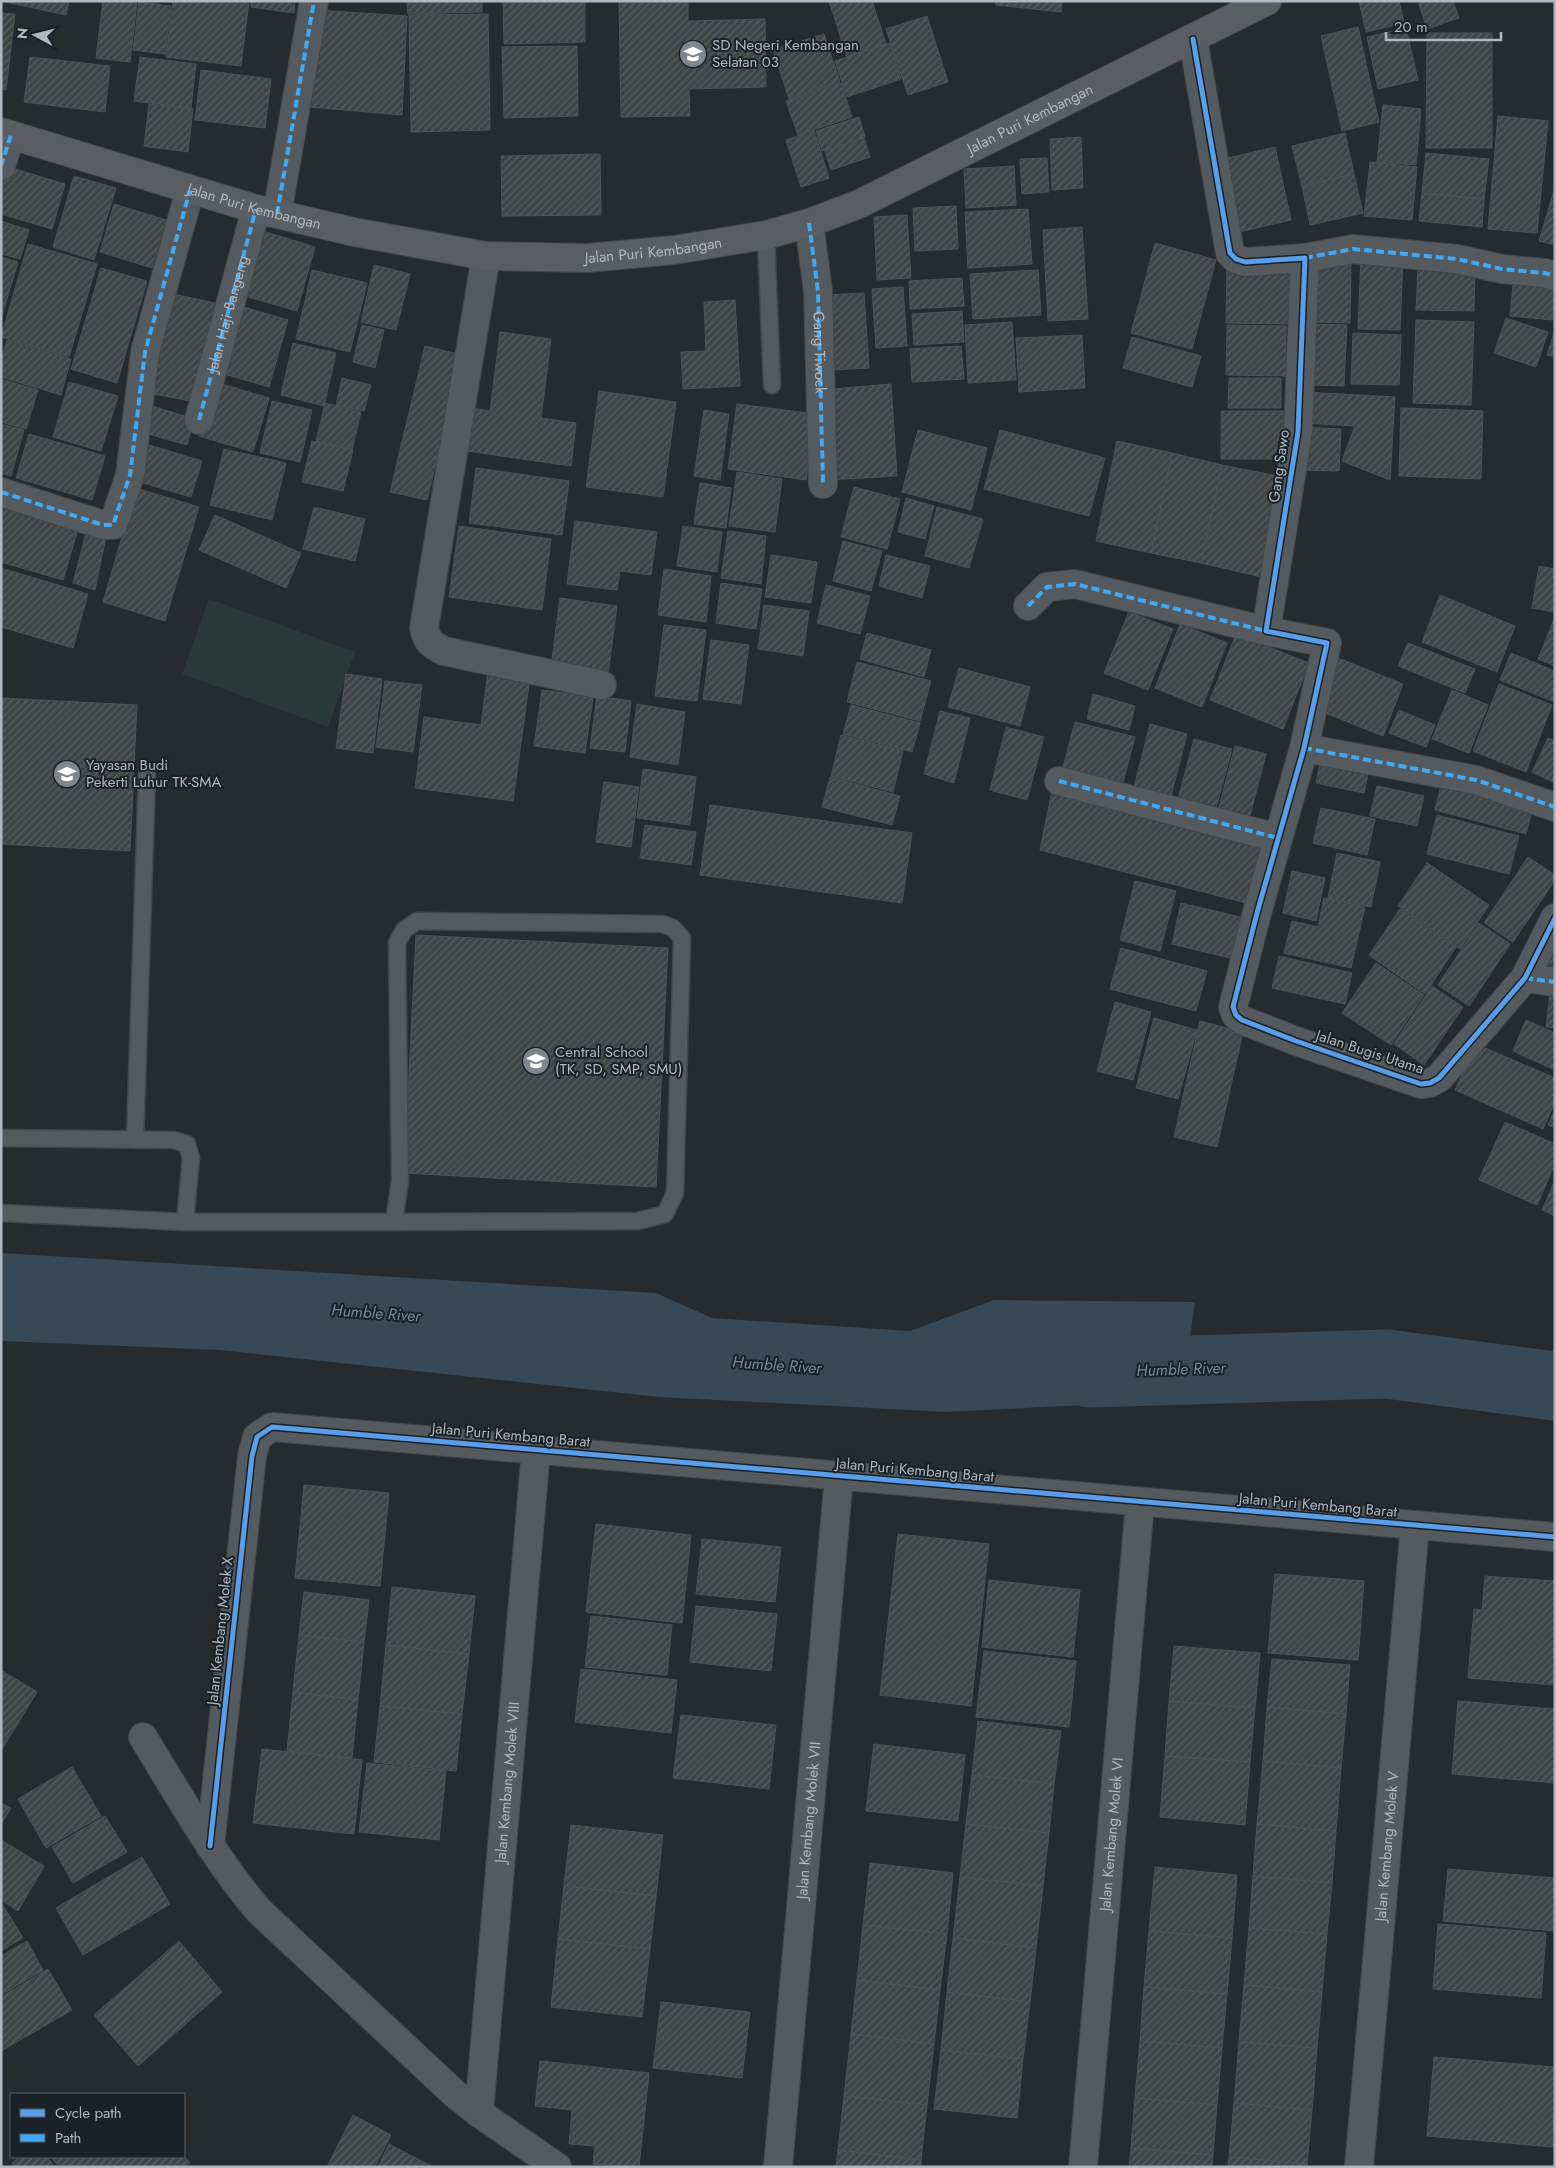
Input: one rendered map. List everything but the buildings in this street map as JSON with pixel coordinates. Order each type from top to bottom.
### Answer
[{"type":"main road","name":"Jalan Puri Kembangan","points":[[6,134],[266,211],[407,243],[486,256],[588,258],[674,250],[766,236],[809,223],[859,204],[1267,1]]},
{"type":"street","name":"Jalan Haji Bangeng","points":[[199,420],[266,211],[314,1]]},
{"type":"street","points":[[1193,39],[1230,253],[1236,259],[1245,262],[1306,258],[1353,249],[1457,259],[1502,269],[1545,273],[1555,276]]},
{"type":"street","points":[[1,166],[6,134]]},
{"type":"street","points":[[1,492],[103,525],[113,525],[130,475],[145,352],[190,190]]},
{"type":"street","name":"Gang Tiwock","points":[[809,223],[818,291],[823,484]]},
{"type":"street","points":[[486,256],[426,619],[426,637],[430,644],[444,651],[602,686]]},
{"type":"street","name":"Gang Sawo","points":[[1266,631],[1298,432],[1306,258]]},
{"type":"street","points":[[1028,606],[1047,588],[1074,584],[1266,631],[1327,643],[1304,748],[1278,838],[1059,781]]},
{"type":"street","points":[[1304,748],[1476,780],[1555,807]]},
{"type":"street","name":"Jalan Bugis Utama","points":[[1278,838],[1256,913],[1233,1007],[1236,1015],[1242,1020],[1296,1041],[1421,1084],[1430,1083],[1439,1078],[1525,978],[1555,918]]},
{"type":"street","points":[[1525,978],[1555,982]]},
{"type":"street","name":"Jalan Puri Kembang Barat","points":[[272,1428],[1555,1537]]},
{"type":"street","name":"Jalan Kembang Molek X","points":[[210,1846],[252,1456],[257,1437],[272,1428]]},
{"type":"street","name":"Jalan Kembang Molek VIII","points":[[478,2113],[536,1450]]},
{"type":"street","name":"Jalan Kembang Molek VII","points":[[778,2167],[839,1476]]},
{"type":"street","name":"Jalan Kembang Molek VI","points":[[1083,2167],[1140,1502]]},
{"type":"street","name":"Jalan Kembang Molek V","points":[[1359,2167],[1414,1525]]},
{"type":"street","points":[[143,1737],[210,1846],[233,1880],[259,1911],[455,2094],[478,2113],[557,2167]]},
{"type":"lane","points":[[766,236],[772,385]]},
{"type":"lane","points":[[135,1140],[148,775]]},
{"type":"lane","points":[[1,1213],[185,1222],[394,1222],[638,1221],[665,1214],[675,1193],[682,948],[682,938],[673,928],[663,924],[417,921],[404,930],[397,942],[400,1180],[394,1222]]},
{"type":"lane","points":[[1,1138],[174,1140],[187,1144],[191,1158],[185,1222]]},
{"type":"shaded area","points":[[209,599],[355,652],[328,727],[182,674]]},
{"type":"water","points":[[1,1253],[656,1293],[712,1318],[910,1331],[994,1300],[1195,1302],[1181,1400],[947,1412],[659,1397],[220,1350],[1,1341]]},
{"type":"waterway","name":"Humble River","points":[[1090,1373],[1387,1364],[1555,1386]]},
{"type":"marked path","points":[[277,214],[314,1]]},
{"type":"marked path","points":[[1,166],[11,135]]},
{"type":"marked path","points":[[1,492],[103,525],[113,525],[130,475],[145,352],[190,190]]},
{"type":"marked path","points":[[199,420],[256,209]]},
{"type":"marked path","points":[[809,223],[818,291],[823,484]]},
{"type":"marked path","points":[[1305,258],[1353,249],[1457,259],[1502,269],[1545,273],[1555,276]]},
{"type":"marked path","points":[[1028,606],[1047,587],[1075,584],[1266,631]]},
{"type":"marked path","points":[[1304,748],[1476,780],[1555,807]]},
{"type":"marked path","points":[[1059,781],[1278,838]]},
{"type":"marked path","points":[[1525,978],[1555,982]]},
{"type":"cycle path","points":[[1193,39],[1230,253],[1236,259],[1245,262],[1305,258],[1298,432],[1266,631],[1327,643],[1304,748],[1257,913],[1233,1007],[1236,1015],[1242,1020],[1296,1041],[1421,1084],[1430,1083],[1439,1078],[1525,978],[1555,918]]},
{"type":"cycle path","points":[[210,1846],[252,1456],[257,1437],[272,1427],[1555,1537]]},
{"type":"place","name":"SD Negeri Kembangan Selatan 03","points":[[693,54]]},
{"type":"place","name":"Yayasan Budi Pekerti Luhur TK-SMA","points":[[67,774]]},
{"type":"place","name":"Central School (TK, SD, SMP, SMU)","points":[[536,1061]]}]
